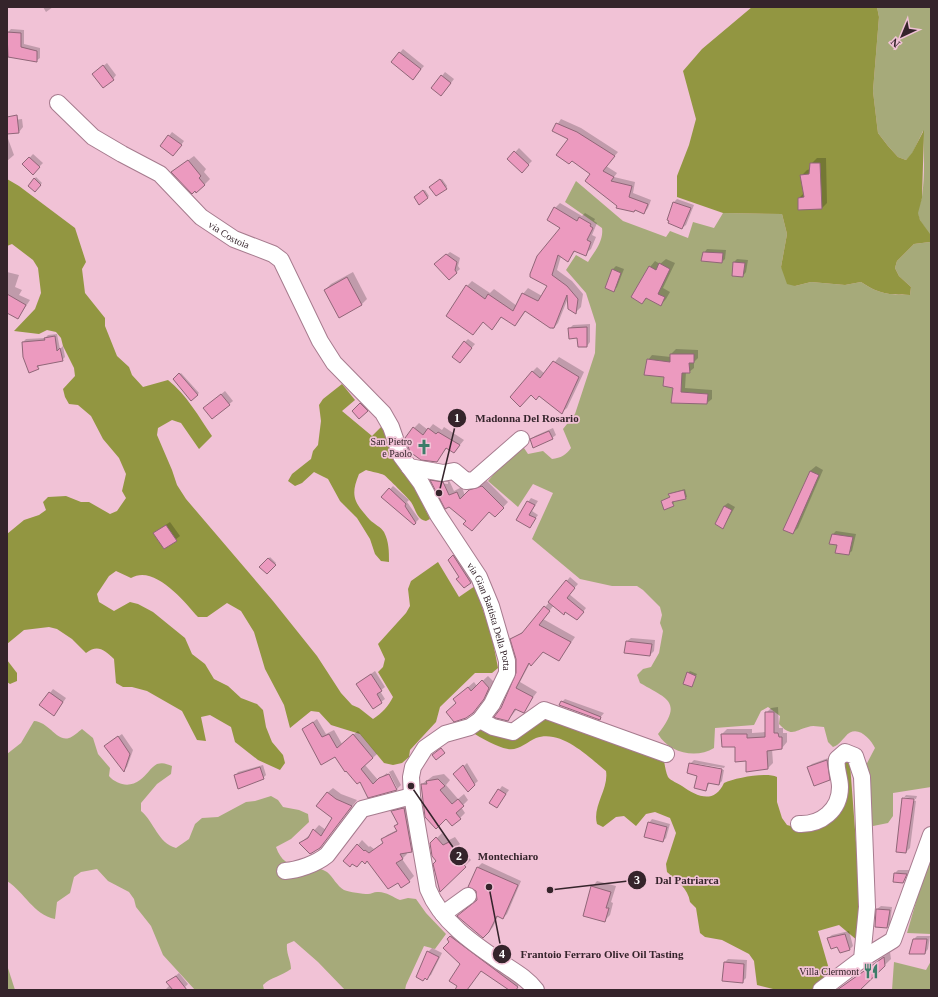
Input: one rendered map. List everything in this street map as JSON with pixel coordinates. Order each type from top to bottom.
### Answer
[{"type":"street","name":"via Costoia","points":[[58,104],[93,137],[160,174],[201,217],[234,239],[273,254],[281,260],[320,341],[334,363],[366,394]]},
{"type":"street","name":"via Gian Battista Della Porta","points":[[366,394],[383,413],[391,427],[401,456],[421,482],[438,516],[479,577],[502,641],[507,661],[507,673],[492,704],[480,720],[470,727],[446,734],[425,748],[418,757],[411,777],[412,796],[428,889],[433,900],[443,914],[478,947],[530,982],[536,990]]},
{"type":"street","points":[[409,467],[442,473],[454,471],[466,481],[474,480],[521,439]]},
{"type":"street","points":[[480,720],[493,727],[513,732],[544,710],[666,754]]},
{"type":"street","points":[[799,824],[811,825],[825,817],[833,810],[837,803],[840,787],[837,758],[845,752],[852,753],[857,759],[860,770],[864,814],[867,907],[862,959]]},
{"type":"street","points":[[285,871],[321,860],[327,855],[362,809],[412,796]]},
{"type":"street","points":[[821,990],[862,959],[893,940],[931,834]]},
{"type":"street","points":[[443,914],[468,896]]},
{"type":"green space","points":[[752,7],[877,7],[879,17],[873,91],[878,133],[898,157],[906,160],[912,153],[924,130],[922,198],[918,213],[920,220],[930,234],[930,242],[914,244],[897,261],[895,268],[899,276],[911,287],[910,295],[879,292],[861,282],[845,285],[811,282],[795,286],[787,284],[781,267],[787,234],[782,214],[723,213],[677,197],[677,176],[689,145],[696,119],[683,71],[702,49]]},
{"type":"green space","points":[[877,7],[931,7],[931,787],[893,793],[893,816],[888,823],[873,826],[868,823],[865,767],[875,748],[866,736],[858,732],[854,731],[849,733],[839,744],[833,747],[828,742],[824,727],[812,726],[794,732],[787,731],[779,724],[780,716],[768,707],[761,711],[754,725],[715,728],[714,748],[707,751],[699,753],[683,752],[676,750],[663,741],[658,734],[670,715],[671,708],[669,702],[658,693],[640,683],[637,675],[643,669],[651,667],[659,653],[663,631],[660,623],[662,615],[660,607],[637,586],[612,586],[580,579],[532,539],[553,493],[533,484],[518,507],[488,481],[512,453],[522,445],[528,454],[543,451],[552,459],[563,456],[571,448],[563,429],[575,414],[595,353],[596,324],[586,293],[566,270],[576,255],[588,262],[602,237],[602,228],[565,202],[576,181],[623,221],[666,237],[670,231],[688,238],[693,222],[714,228],[723,213],[782,214],[787,234],[781,267],[795,286],[811,282],[845,285],[861,282],[879,292],[910,295],[911,287],[899,276],[895,268],[897,261],[914,244],[930,242],[930,237],[919,218],[918,212],[924,180],[923,131],[912,154],[906,160],[898,157],[878,133],[873,91],[879,17]]},
{"type":"green space","points":[[7,179],[19,186],[75,228],[86,262],[82,269],[85,293],[105,318],[105,326],[117,356],[129,367],[132,375],[143,387],[168,380],[181,392],[212,436],[199,449],[181,423],[172,420],[158,428],[157,435],[177,485],[186,499],[273,601],[317,656],[341,693],[352,705],[359,708],[373,719],[384,710],[393,697],[378,672],[383,667],[385,659],[378,644],[406,613],[410,606],[408,589],[411,581],[438,562],[459,597],[475,586],[492,637],[498,668],[492,673],[475,673],[440,707],[436,722],[410,750],[409,757],[402,763],[393,765],[384,763],[360,734],[331,725],[319,712],[311,711],[290,728],[284,705],[265,669],[254,632],[241,611],[227,603],[207,617],[198,617],[168,586],[149,576],[140,575],[131,578],[116,571],[109,576],[97,594],[99,602],[114,611],[130,602],[138,604],[153,612],[185,638],[192,654],[205,664],[214,679],[228,686],[241,698],[257,704],[263,710],[266,727],[272,742],[283,755],[285,763],[280,770],[258,760],[235,742],[231,727],[210,715],[201,717],[206,741],[197,740],[182,711],[147,691],[132,687],[123,687],[116,683],[114,659],[101,649],[90,650],[86,653],[72,639],[57,629],[49,627],[24,630],[7,644],[7,534],[24,520],[39,515],[46,510],[43,502],[48,497],[66,496],[81,502],[89,502],[110,514],[117,511],[126,498],[122,491],[126,474],[119,458],[103,439],[91,416],[78,405],[69,404],[65,397],[63,389],[75,376],[74,368],[63,346],[61,338],[56,332],[47,330],[39,334],[14,331],[35,309],[41,293],[38,268],[33,260],[12,244],[7,246]]},
{"type":"green space","points":[[342,384],[355,400],[342,411],[372,436],[382,426],[395,461],[413,484],[430,519],[426,521],[420,518],[409,500],[384,475],[366,470],[359,474],[354,493],[355,498],[360,508],[370,520],[384,532],[388,543],[389,562],[381,561],[375,554],[370,539],[357,518],[340,501],[328,479],[314,472],[302,483],[295,486],[288,481],[292,474],[311,459],[313,451],[318,445],[321,421],[319,405],[323,399]]},
{"type":"green space","points":[[7,660],[17,673],[17,681],[10,684],[7,682]]},
{"type":"green space","points":[[548,717],[664,761],[669,778],[687,790],[699,795],[710,796],[715,794],[720,790],[724,783],[735,779],[758,775],[777,777],[777,802],[782,818],[787,825],[805,830],[829,821],[840,765],[847,760],[850,764],[858,869],[858,941],[839,925],[818,931],[831,976],[814,990],[777,990],[757,985],[754,961],[749,954],[722,940],[705,937],[700,933],[696,908],[690,902],[684,889],[667,872],[666,864],[676,833],[670,818],[655,812],[646,814],[636,826],[624,816],[616,817],[603,827],[597,824],[596,817],[598,804],[605,784],[606,771],[583,752],[565,741],[555,737],[545,736],[536,738],[515,749],[508,749],[494,744],[471,732],[481,728],[498,736]]},
{"type":"green space","points":[[34,721],[39,722],[57,735],[65,738],[72,737],[82,729],[93,738],[98,754],[110,768],[109,776],[116,782],[128,785],[132,784],[142,778],[157,764],[163,763],[172,766],[171,774],[157,784],[141,803],[141,811],[150,821],[160,837],[170,845],[176,848],[189,839],[195,824],[202,818],[218,817],[246,802],[271,796],[278,800],[283,807],[299,810],[308,814],[309,822],[291,839],[276,847],[280,856],[285,861],[298,866],[319,868],[327,872],[339,886],[346,891],[366,894],[383,892],[400,900],[408,898],[416,899],[426,913],[446,934],[435,949],[424,946],[405,990],[345,990],[318,962],[294,941],[287,944],[291,969],[266,982],[263,985],[264,990],[195,990],[163,955],[151,926],[136,907],[134,899],[129,892],[108,881],[97,869],[81,872],[74,877],[70,893],[57,902],[55,919],[41,913],[7,881],[7,754],[21,743]]},
{"type":"green space","points":[[931,850],[931,934],[907,933]]},
{"type":"green space","points":[[931,961],[931,990],[892,990],[894,962],[926,970]]},
{"type":"green space","points":[[7,965],[15,990],[7,990]]},
{"type":"building","points":[[7,32],[21,33],[21,47],[37,51],[37,62],[8,57]]},
{"type":"building","points":[[399,52],[421,69],[413,80],[391,62]]},
{"type":"building","points":[[103,65],[114,80],[103,88],[92,74]]},
{"type":"building","points":[[441,75],[451,83],[441,96],[431,88]]},
{"type":"building","points":[[17,115],[19,133],[7,134],[7,117]]},
{"type":"building","points":[[556,123],[577,132],[615,156],[603,171],[614,177],[611,181],[632,186],[629,197],[648,204],[644,214],[635,210],[634,212],[616,208],[617,206],[585,181],[590,174],[572,161],[569,164],[556,155],[568,139],[552,131]]},
{"type":"building","points":[[168,135],[182,145],[173,156],[160,146]]},
{"type":"building","points":[[514,151],[529,165],[522,173],[507,159]]},
{"type":"building","points":[[29,157],[40,167],[33,175],[22,164]]},
{"type":"building","points":[[188,160],[201,176],[199,178],[205,185],[196,193],[195,191],[192,194],[171,172]]},
{"type":"building","points":[[810,163],[820,163],[822,209],[798,210],[798,198],[804,197],[800,175],[809,174]]},
{"type":"building","points":[[34,178],[41,185],[35,192],[28,186]]},
{"type":"building","points":[[440,179],[447,189],[436,196],[429,187]]},
{"type":"building","points":[[423,190],[428,198],[419,205],[414,197]]},
{"type":"building","points":[[673,202],[691,208],[682,229],[668,223],[669,221],[667,220]]},
{"type":"building","points":[[554,207],[577,221],[579,217],[591,224],[590,226],[593,228],[587,240],[591,242],[586,256],[574,251],[568,262],[558,255],[552,275],[567,286],[578,299],[576,314],[568,309],[567,295],[554,328],[550,328],[525,311],[515,326],[501,317],[492,330],[483,322],[473,335],[446,316],[466,285],[485,299],[488,294],[513,311],[522,293],[538,301],[547,286],[530,277],[530,274],[537,256],[560,228],[547,220]]},
{"type":"building","points":[[703,252],[723,253],[722,263],[701,261]]},
{"type":"building","points":[[446,254],[457,262],[455,270],[457,273],[449,280],[434,264]]},
{"type":"building","points":[[733,262],[745,263],[743,277],[732,276]]},
{"type":"building","points":[[659,263],[670,269],[658,294],[665,297],[661,306],[646,298],[642,304],[631,297],[649,266],[656,270]]},
{"type":"building","points":[[612,269],[621,273],[614,292],[605,288]]},
{"type":"building","points":[[347,277],[362,305],[339,318],[324,290]]},
{"type":"building","points":[[7,294],[26,305],[18,319],[7,313]]},
{"type":"building","points":[[587,327],[587,347],[578,347],[577,338],[569,339],[568,328]]},
{"type":"building","points":[[55,336],[57,351],[60,348],[63,361],[37,366],[39,369],[29,373],[23,357],[22,342],[45,340],[44,338]]},
{"type":"building","points":[[464,341],[472,348],[460,363],[452,357]]},
{"type":"building","points":[[670,354],[694,354],[694,363],[689,363],[690,373],[682,373],[681,392],[708,394],[707,404],[671,403],[673,388],[663,386],[664,377],[644,375],[647,359],[670,362]]},
{"type":"building","points":[[553,361],[579,377],[562,414],[539,396],[536,400],[531,395],[520,407],[510,397],[532,371],[540,378]]},
{"type":"building","points":[[179,373],[198,395],[191,401],[173,379]]},
{"type":"building","points":[[221,394],[230,405],[212,419],[203,408]]},
{"type":"building","points":[[360,403],[368,411],[359,419],[352,411]]},
{"type":"building","name":"San Pietro e Paolo","points":[[413,427],[423,435],[428,428],[436,434],[438,432],[460,445],[454,453],[446,448],[437,462],[421,460],[410,452],[405,438]]},
{"type":"building","points":[[549,431],[553,439],[533,448],[530,439]]},
{"type":"building","points":[[810,471],[819,475],[793,534],[783,530]]},
{"type":"building","points":[[430,480],[443,482],[449,495],[457,492],[460,499],[469,490],[482,486],[504,508],[495,517],[489,512],[472,531],[463,524],[466,521],[449,507],[445,509]]},
{"type":"building","points":[[389,488],[406,504],[405,506],[416,523],[414,525],[381,497]]},
{"type":"building","points":[[684,490],[686,499],[672,502],[674,506],[664,510],[661,501],[670,497],[668,494]]},
{"type":"building","points":[[527,501],[535,505],[529,515],[536,518],[530,528],[516,520]]},
{"type":"building","points":[[724,506],[732,510],[723,529],[715,524]]},
{"type":"building","points":[[166,525],[177,541],[164,549],[153,533]]},
{"type":"building","points":[[832,534],[853,537],[849,555],[835,553],[837,545],[829,544]]},
{"type":"building","points":[[453,555],[471,583],[464,588],[456,579],[459,577],[448,560]]},
{"type":"building","points":[[268,558],[276,565],[267,574],[259,567]]},
{"type":"building","points":[[566,580],[575,588],[567,598],[584,612],[577,620],[565,612],[564,615],[548,602]]},
{"type":"building","points":[[544,606],[550,611],[539,625],[571,642],[559,661],[543,652],[531,666],[529,663],[516,688],[533,697],[524,713],[515,709],[508,721],[496,718],[494,717],[501,708],[516,673],[516,659],[510,639],[522,633]]},
{"type":"building","points":[[626,641],[652,644],[650,656],[624,653]]},
{"type":"building","points":[[687,672],[696,676],[692,687],[683,684]]},
{"type":"building","points":[[371,674],[382,691],[377,694],[382,703],[373,709],[356,684]]},
{"type":"building","points":[[482,680],[489,688],[484,699],[473,713],[466,718],[454,722],[446,712],[456,703],[453,699],[468,687],[471,691]]},
{"type":"building","points":[[49,692],[63,702],[54,716],[39,705]]},
{"type":"building","points":[[561,701],[601,717],[600,720],[559,705]]},
{"type":"building","points":[[765,712],[774,712],[774,733],[778,733],[779,737],[782,737],[782,749],[767,751],[768,769],[746,772],[746,761],[735,762],[735,747],[722,747],[721,734],[747,734],[747,738],[765,737]]},
{"type":"building","points":[[313,722],[322,737],[329,734],[337,748],[353,734],[373,758],[361,769],[373,784],[379,778],[389,774],[397,790],[368,798],[360,782],[357,784],[346,771],[345,772],[335,757],[321,765],[302,729]]},
{"type":"building","points":[[118,736],[130,754],[124,772],[104,746]]},
{"type":"building","points":[[441,748],[445,753],[436,760],[432,755]]},
{"type":"building","points":[[827,760],[830,780],[814,786],[807,767]]},
{"type":"building","points":[[689,763],[722,769],[719,785],[708,783],[706,791],[694,788],[697,776],[687,773]]},
{"type":"building","points":[[463,765],[475,785],[468,792],[453,774]]},
{"type":"building","points":[[260,767],[264,779],[238,789],[234,775]]},
{"type":"building","points":[[438,779],[445,786],[440,790],[452,804],[458,799],[464,806],[456,813],[461,819],[452,826],[446,819],[436,829],[425,817],[421,784],[427,784],[426,781]]},
{"type":"building","points":[[498,789],[506,794],[497,808],[489,803]]},
{"type":"building","points":[[327,792],[336,799],[352,806],[320,848],[310,854],[299,843],[308,838],[313,829],[321,836],[332,818],[316,806]]},
{"type":"building","points":[[902,798],[914,799],[906,853],[896,852]]},
{"type":"building","points":[[404,808],[412,852],[400,854],[403,859],[396,863],[410,882],[401,888],[398,883],[388,889],[367,861],[365,864],[362,861],[357,867],[352,864],[350,867],[343,861],[357,844],[364,851],[365,850],[369,853],[383,843],[381,839],[397,831],[394,826],[398,824],[391,811]]},
{"type":"building","points":[[648,822],[667,827],[663,842],[644,837]]},
{"type":"building","points":[[436,837],[443,845],[449,842],[455,850],[452,852],[466,867],[440,892],[433,864],[436,861],[432,856],[430,843]]},
{"type":"building","points":[[477,867],[518,885],[503,919],[497,916],[489,932],[483,938],[457,916],[477,900],[476,891],[468,887]]},
{"type":"building","points":[[894,873],[907,874],[903,883],[893,882]]},
{"type":"building","points":[[591,886],[611,892],[606,908],[609,908],[605,922],[583,916]]},
{"type":"building","points":[[876,909],[890,910],[887,928],[875,927]]},
{"type":"building","points":[[845,934],[850,950],[840,953],[837,947],[831,949],[827,938]]},
{"type":"building","points":[[450,936],[518,987],[516,990],[509,990],[481,971],[467,990],[455,990],[457,986],[449,981],[460,964],[443,948],[449,942],[447,939]]},
{"type":"building","points":[[913,939],[927,939],[925,954],[909,954]]},
{"type":"building","points":[[427,951],[439,957],[427,980],[425,978],[423,981],[416,977]]},
{"type":"building","name":"Villa Clermont","points":[[884,957],[885,966],[860,990],[837,990]]},
{"type":"building","points":[[724,962],[744,964],[743,983],[722,981]]},
{"type":"building","points":[[176,976],[187,990],[173,990],[166,982]]},
{"type":"place","name":"San Pietro e Paolo","points":[[424,447]]},
{"type":"place","name":"Madonna Del Rosario","points":[[439,493]]},
{"type":"place","name":"Montechiaro","points":[[411,786]]},
{"type":"place","name":"Frantoio Ferraro Olive Oil Tasting","points":[[489,887]]},
{"type":"place","name":"Dal Patriarca","points":[[550,890]]},
{"type":"place","name":"Villa Clermont","points":[[871,971]]}]
